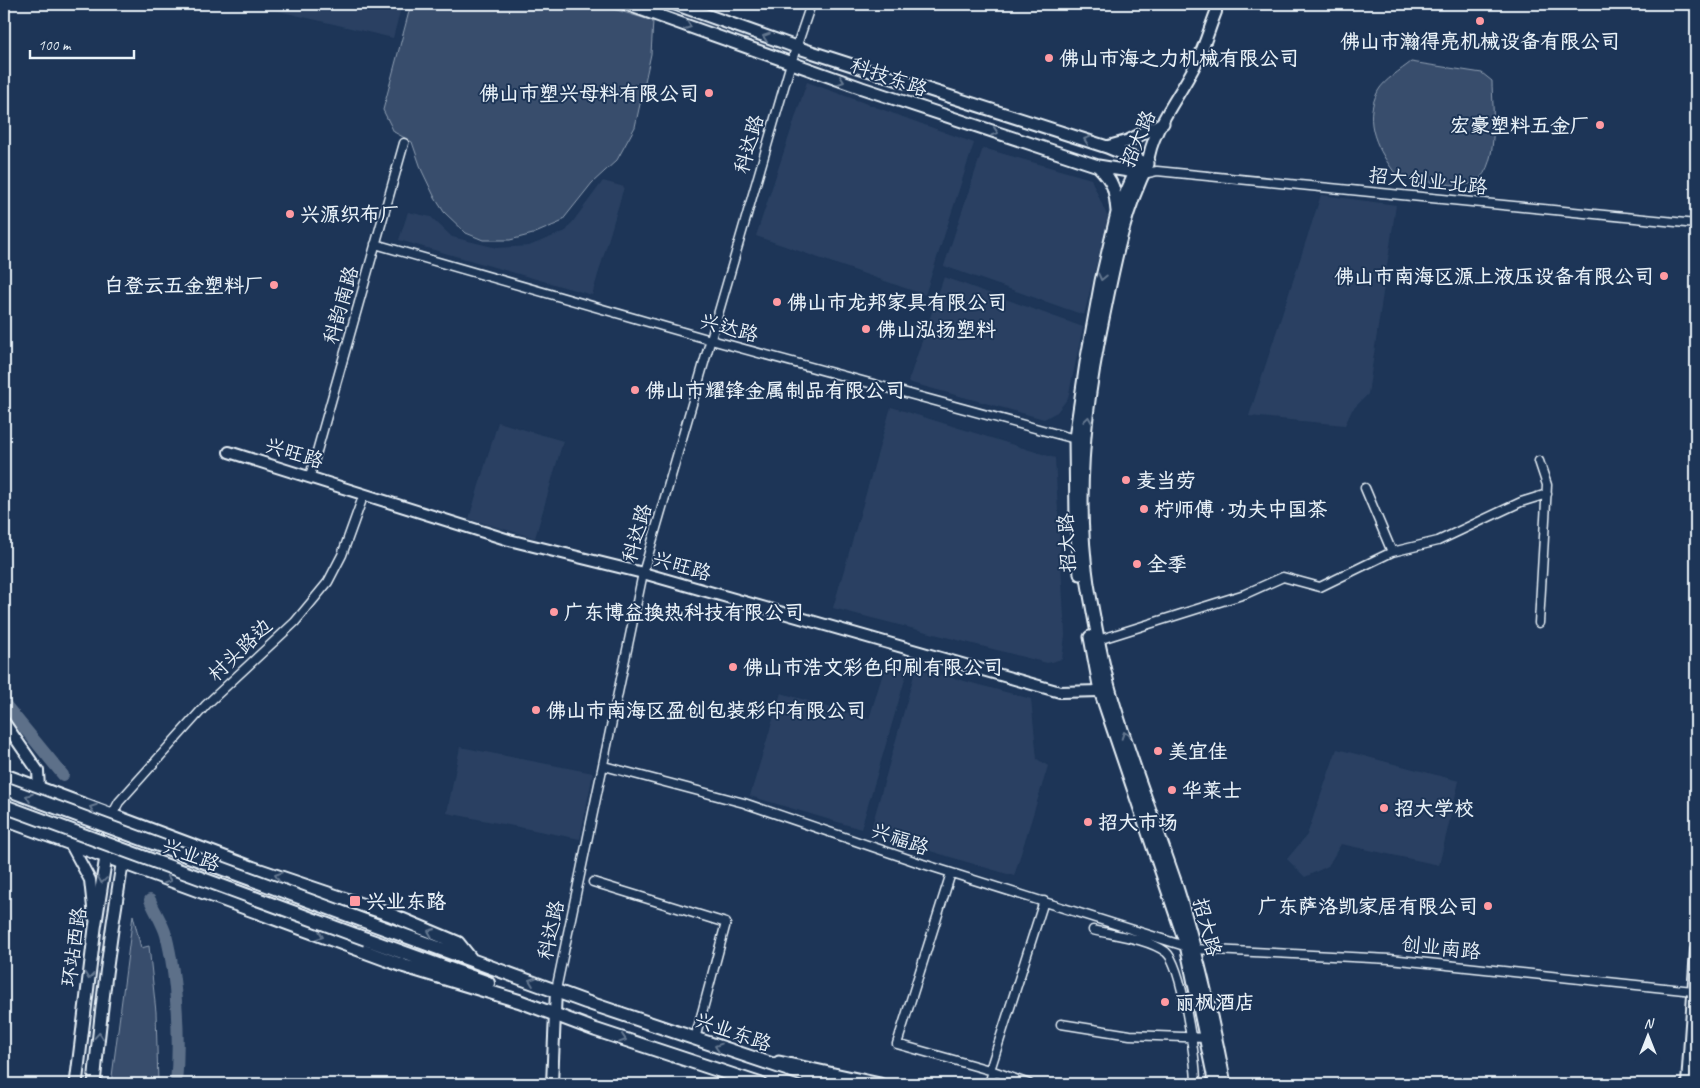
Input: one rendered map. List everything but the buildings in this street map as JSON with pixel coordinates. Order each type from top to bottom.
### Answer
[{"type":"main road","name":"科技东路","points":[[626,4],[791,63],[1098,166],[1146,166]]},
{"type":"main road","points":[[675,4],[796,47],[1107,147],[1146,166]]},
{"type":"main road","points":[[1107,147],[1128,141],[1163,123]]},
{"type":"main road","points":[[1098,166],[1109,177],[1116,190],[1117,213]]},
{"type":"main road","name":"招大路","points":[[1146,166],[1117,213],[1098,299],[1080,441],[1076,522],[1080,577],[1104,689],[1190,947],[1211,1038],[1225,1084]]},
{"type":"main road","name":"招大路","points":[[1104,689],[1088,581],[1080,441],[1121,235],[1146,166]]},
{"type":"main road","points":[[4,775],[253,868],[388,914],[458,943],[470,958]]},
{"type":"main road","name":"兴业东路","points":[[4,788],[556,990],[743,1056],[831,1084]]},
{"type":"main road","name":"兴业路","points":[[4,806],[516,994],[519,1001]]},
{"type":"main road","name":"环站西路","points":[[76,1084],[95,928],[112,815]]},
{"type":"main road","points":[[4,819],[221,901],[398,964],[519,1001],[596,1030],[760,1084]]},
{"type":"main road","name":"环站西路","points":[[94,1084],[101,1004],[122,862],[130,822]]},
{"type":"main road","points":[[596,1030],[590,1018],[594,1007],[601,1006]]},
{"type":"main road","name":"招大路","points":[[1211,1038],[1214,1081]]},
{"type":"main road","points":[[743,1056],[815,1068],[880,1084]]},
{"type":"street","name":"科达路","points":[[552,1084],[556,990],[643,573],[791,63],[811,4]]},
{"type":"street","name":"招大路","points":[[1146,166],[1163,123],[1198,59],[1216,12],[1216,4]]},
{"type":"street","name":"科韵南路","points":[[310,476],[404,143]]},
{"type":"street","name":"招大创业北路","points":[[1146,166],[1696,224]]},
{"type":"street","name":"兴达路","points":[[375,244],[712,340],[1080,441]]},
{"type":"street","name":"兴旺路","points":[[230,452],[509,540],[643,573],[1060,692],[1104,689]]},
{"type":"street","points":[[1539,461],[1547,485],[1539,623]]},
{"type":"street","points":[[1365,488],[1392,552]]},
{"type":"street","name":"村头路边","points":[[112,815],[119,802],[206,704],[295,622],[328,582],[342,554],[364,494]]},
{"type":"street","points":[[1098,640],[1245,594],[1283,577],[1320,587],[1392,552],[1438,541],[1521,502],[1547,494]]},
{"type":"street","points":[[4,722],[38,771],[38,788]]},
{"type":"street","name":"兴福路","points":[[604,766],[744,803],[951,872],[1190,947]]},
{"type":"street","points":[[70,843],[90,880],[95,928]]},
{"type":"street","points":[[951,872],[897,1044],[991,1070],[1029,1084]]},
{"type":"street","points":[[593,882],[726,923],[695,1039]]},
{"type":"street","points":[[989,1084],[991,1070],[1044,901]]},
{"type":"street","points":[[1093,930],[1156,946],[1168,954],[1177,971],[1191,1038],[1196,1084]]},
{"type":"street","name":"创业南路","points":[[1190,947],[1390,959],[1693,991]]},
{"type":"street","points":[[1686,1084],[1696,950]]},
{"type":"street","points":[[1061,1024],[1130,1036],[1211,1038]]},
{"type":"shaded area","points":[[249,4],[402,4],[393,38]]},
{"type":"shaded area","points":[[411,4],[597,4],[653,21],[651,54],[635,127],[617,160],[592,183],[561,222],[533,234],[510,240],[483,240],[466,233],[444,212],[422,171],[412,142],[394,132],[383,110]]},
{"type":"shaded area","points":[[1411,62],[1482,73],[1492,81],[1493,138],[1491,154],[1487,168],[1480,178],[1470,184],[1445,184],[1398,177],[1379,147],[1372,125],[1373,103],[1384,83]]},
{"type":"shaded area","points":[[807,82],[974,143],[925,295],[756,236]]},
{"type":"shaded area","points":[[983,148],[1091,179],[1108,218],[1084,315],[944,266]]},
{"type":"shaded area","points":[[603,181],[624,187],[592,295],[399,240],[408,212],[431,217],[452,237],[497,248],[529,246],[566,231]]},
{"type":"shaded area","points":[[1321,195],[1396,205],[1368,394],[1352,410],[1345,425],[1249,416]]},
{"type":"shaded area","points":[[944,277],[1083,327],[1068,398],[1057,412],[1044,419],[908,382]]},
{"type":"shaded area","points":[[891,407],[1055,458],[1065,635],[1062,659],[1047,663],[833,608]]},
{"type":"shaded area","points":[[498,422],[563,441],[535,538],[469,519]]},
{"type":"shaded area","points":[[886,663],[908,669],[861,829],[750,796],[781,693],[869,719]]},
{"type":"shaded area","points":[[916,668],[1031,699],[1037,759],[1048,766],[1014,876],[870,833]]},
{"type":"shaded area","points":[[460,747],[593,773],[580,839],[447,813]]},
{"type":"shaded area","name":"招大学校","points":[[1337,749],[1459,781],[1439,865],[1341,844],[1328,866],[1305,877],[1287,859],[1307,835]]},
{"type":"shaded area","points":[[133,915],[141,948],[149,946],[156,1012],[158,1084],[111,1084]]},
{"type":"waterway","points":[[4,703],[63,775]]},
{"type":"waterway","points":[[150,900],[165,931],[173,970],[177,1029],[176,1084]]},
{"type":"place","name":"佛山市瀚得亮机械设备有限公司","points":[[1480,21]]},
{"type":"place","name":"佛山市海之力机械有限公司","points":[[1049,58]]},
{"type":"place","name":"佛山市塑兴母料有限公司","points":[[709,93]]},
{"type":"place","name":"宏豪塑料五金厂","points":[[1600,125]]},
{"type":"place","name":"兴源织布厂","points":[[290,214]]},
{"type":"place","name":"佛山市南海区源上液压设备有限公司","points":[[1664,276]]},
{"type":"place","name":"白登云五金塑料厂","points":[[274,285]]},
{"type":"place","name":"佛山市龙邦家具有限公司","points":[[777,302]]},
{"type":"place","name":"佛山泓扬塑料","points":[[866,329]]},
{"type":"place","name":"佛山市耀锋金属制品有限公司","points":[[635,390]]},
{"type":"place","name":"麦当劳","points":[[1126,480]]},
{"type":"place","name":"柠师傅 · 功夫中国茶","points":[[1144,509]]},
{"type":"place","name":"全季","points":[[1137,564]]},
{"type":"place","name":"广东博益换热科技有限公司","points":[[554,612]]},
{"type":"place","name":"佛山市浩文彩色印刷有限公司","points":[[733,667]]},
{"type":"place","name":"佛山市南海区盈创包装彩印有限公司","points":[[536,710]]},
{"type":"place","name":"美宜佳","points":[[1158,751]]},
{"type":"place","name":"华莱士","points":[[1172,790]]},
{"type":"place","name":"招大学校","points":[[1384,808]]},
{"type":"place","name":"招大市场","points":[[1088,822]]},
{"type":"place","name":"兴业东路","points":[[355,901]]},
{"type":"place","name":"广东萨洛凯家居有限公司","points":[[1488,906]]},
{"type":"place","name":"丽枫酒店","points":[[1165,1002]]}]
